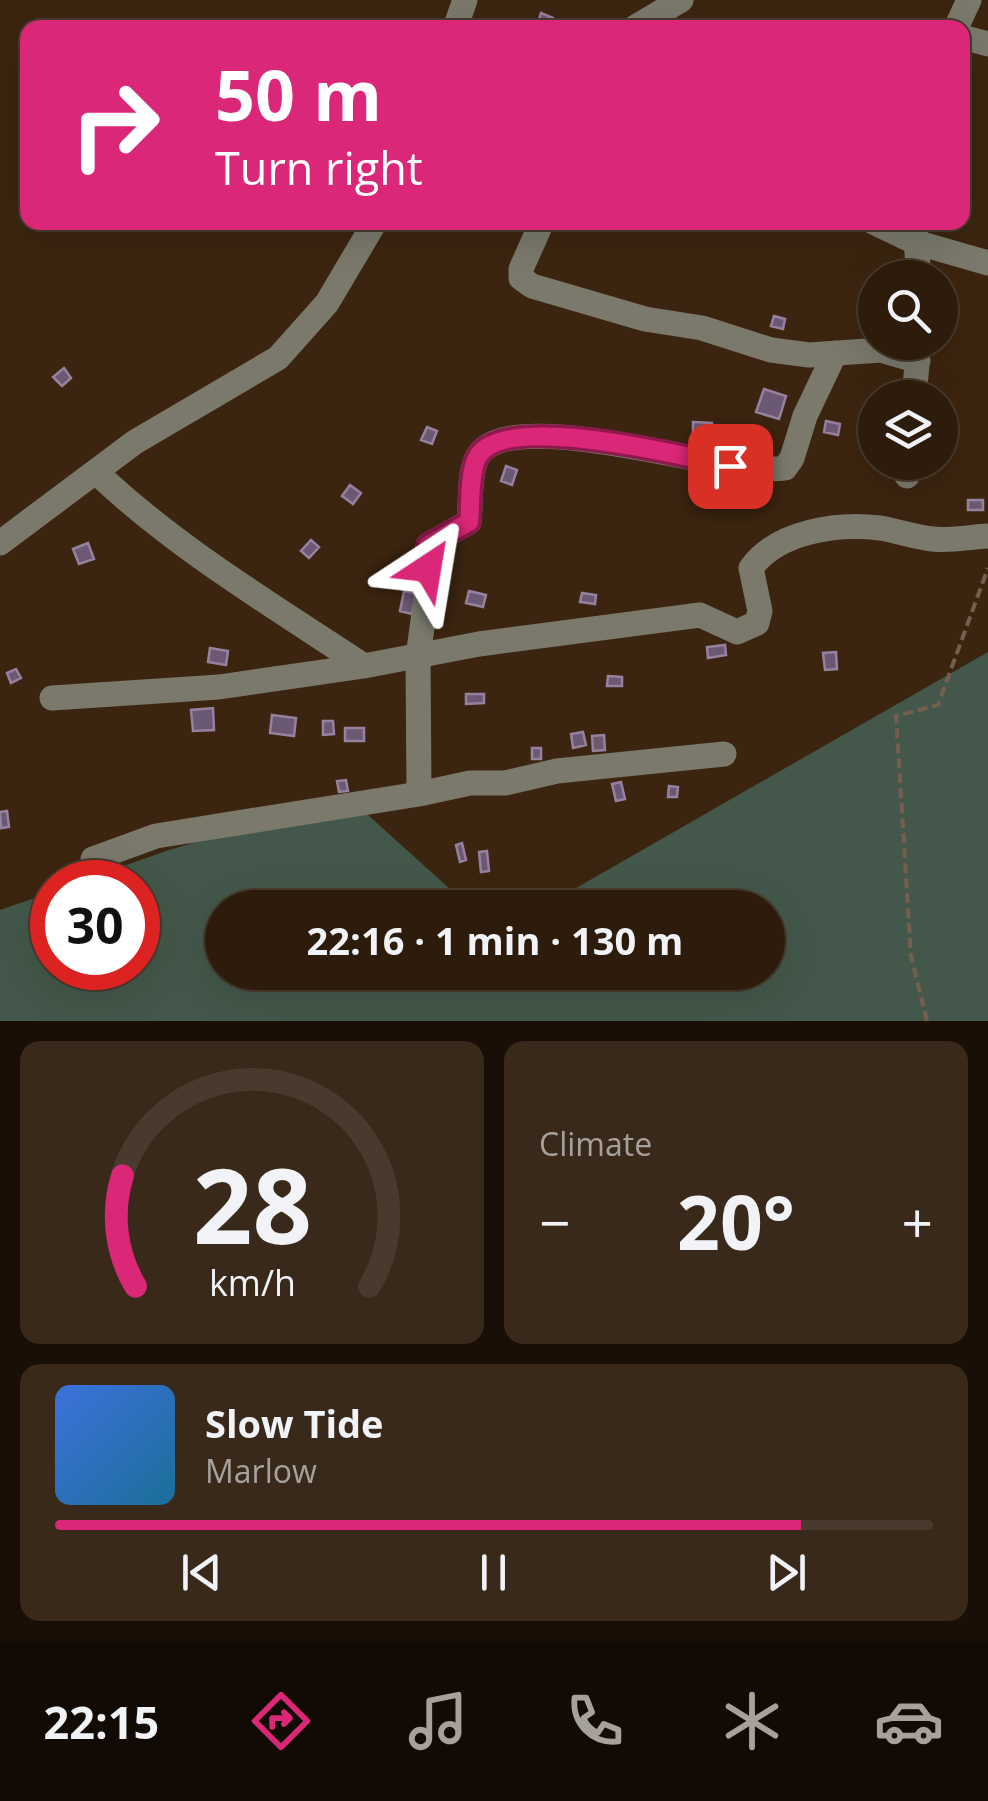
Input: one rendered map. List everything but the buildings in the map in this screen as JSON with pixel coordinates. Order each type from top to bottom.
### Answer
[{"type":"street","points":[[647,20],[680,0]]},
{"type":"street","points":[[0,543],[135,442],[278,358],[327,303],[370,230]]},
{"type":"street","points":[[538,230],[521,269],[521,278],[532,286],[645,319],[702,328],[772,350],[809,355],[858,352]]},
{"type":"street","points":[[918,260],[915,232],[988,262]]},
{"type":"street","points":[[418,794],[418,657],[427,592],[428,545],[469,522],[476,460],[485,449],[513,439],[557,436],[657,450],[745,469],[785,468],[836,353]]},
{"type":"street","points":[[96,472],[182,544],[364,666]]},
{"type":"street","points":[[52,698],[218,687],[364,666],[479,644],[700,614],[736,632],[757,623],[760,611],[751,568],[782,541],[851,528],[878,528],[938,540],[988,536]]},
{"type":"street","points":[[93,858],[156,836],[470,783],[504,783],[557,771],[724,754]]},
{"type":"path","points":[[926,1021],[911,956],[896,716],[938,705],[988,568]]},
{"type":"green space","points":[[988,652],[988,1021],[0,1021],[0,910],[30,900],[30,990],[160,990],[160,860],[140,860],[348,797],[451,890],[205,890],[205,990],[785,990],[785,890],[573,890]]},
{"type":"route","points":[[428,568],[428,545],[469,522],[476,460],[485,449],[497,444],[513,439],[580,438],[730,466]]}]
